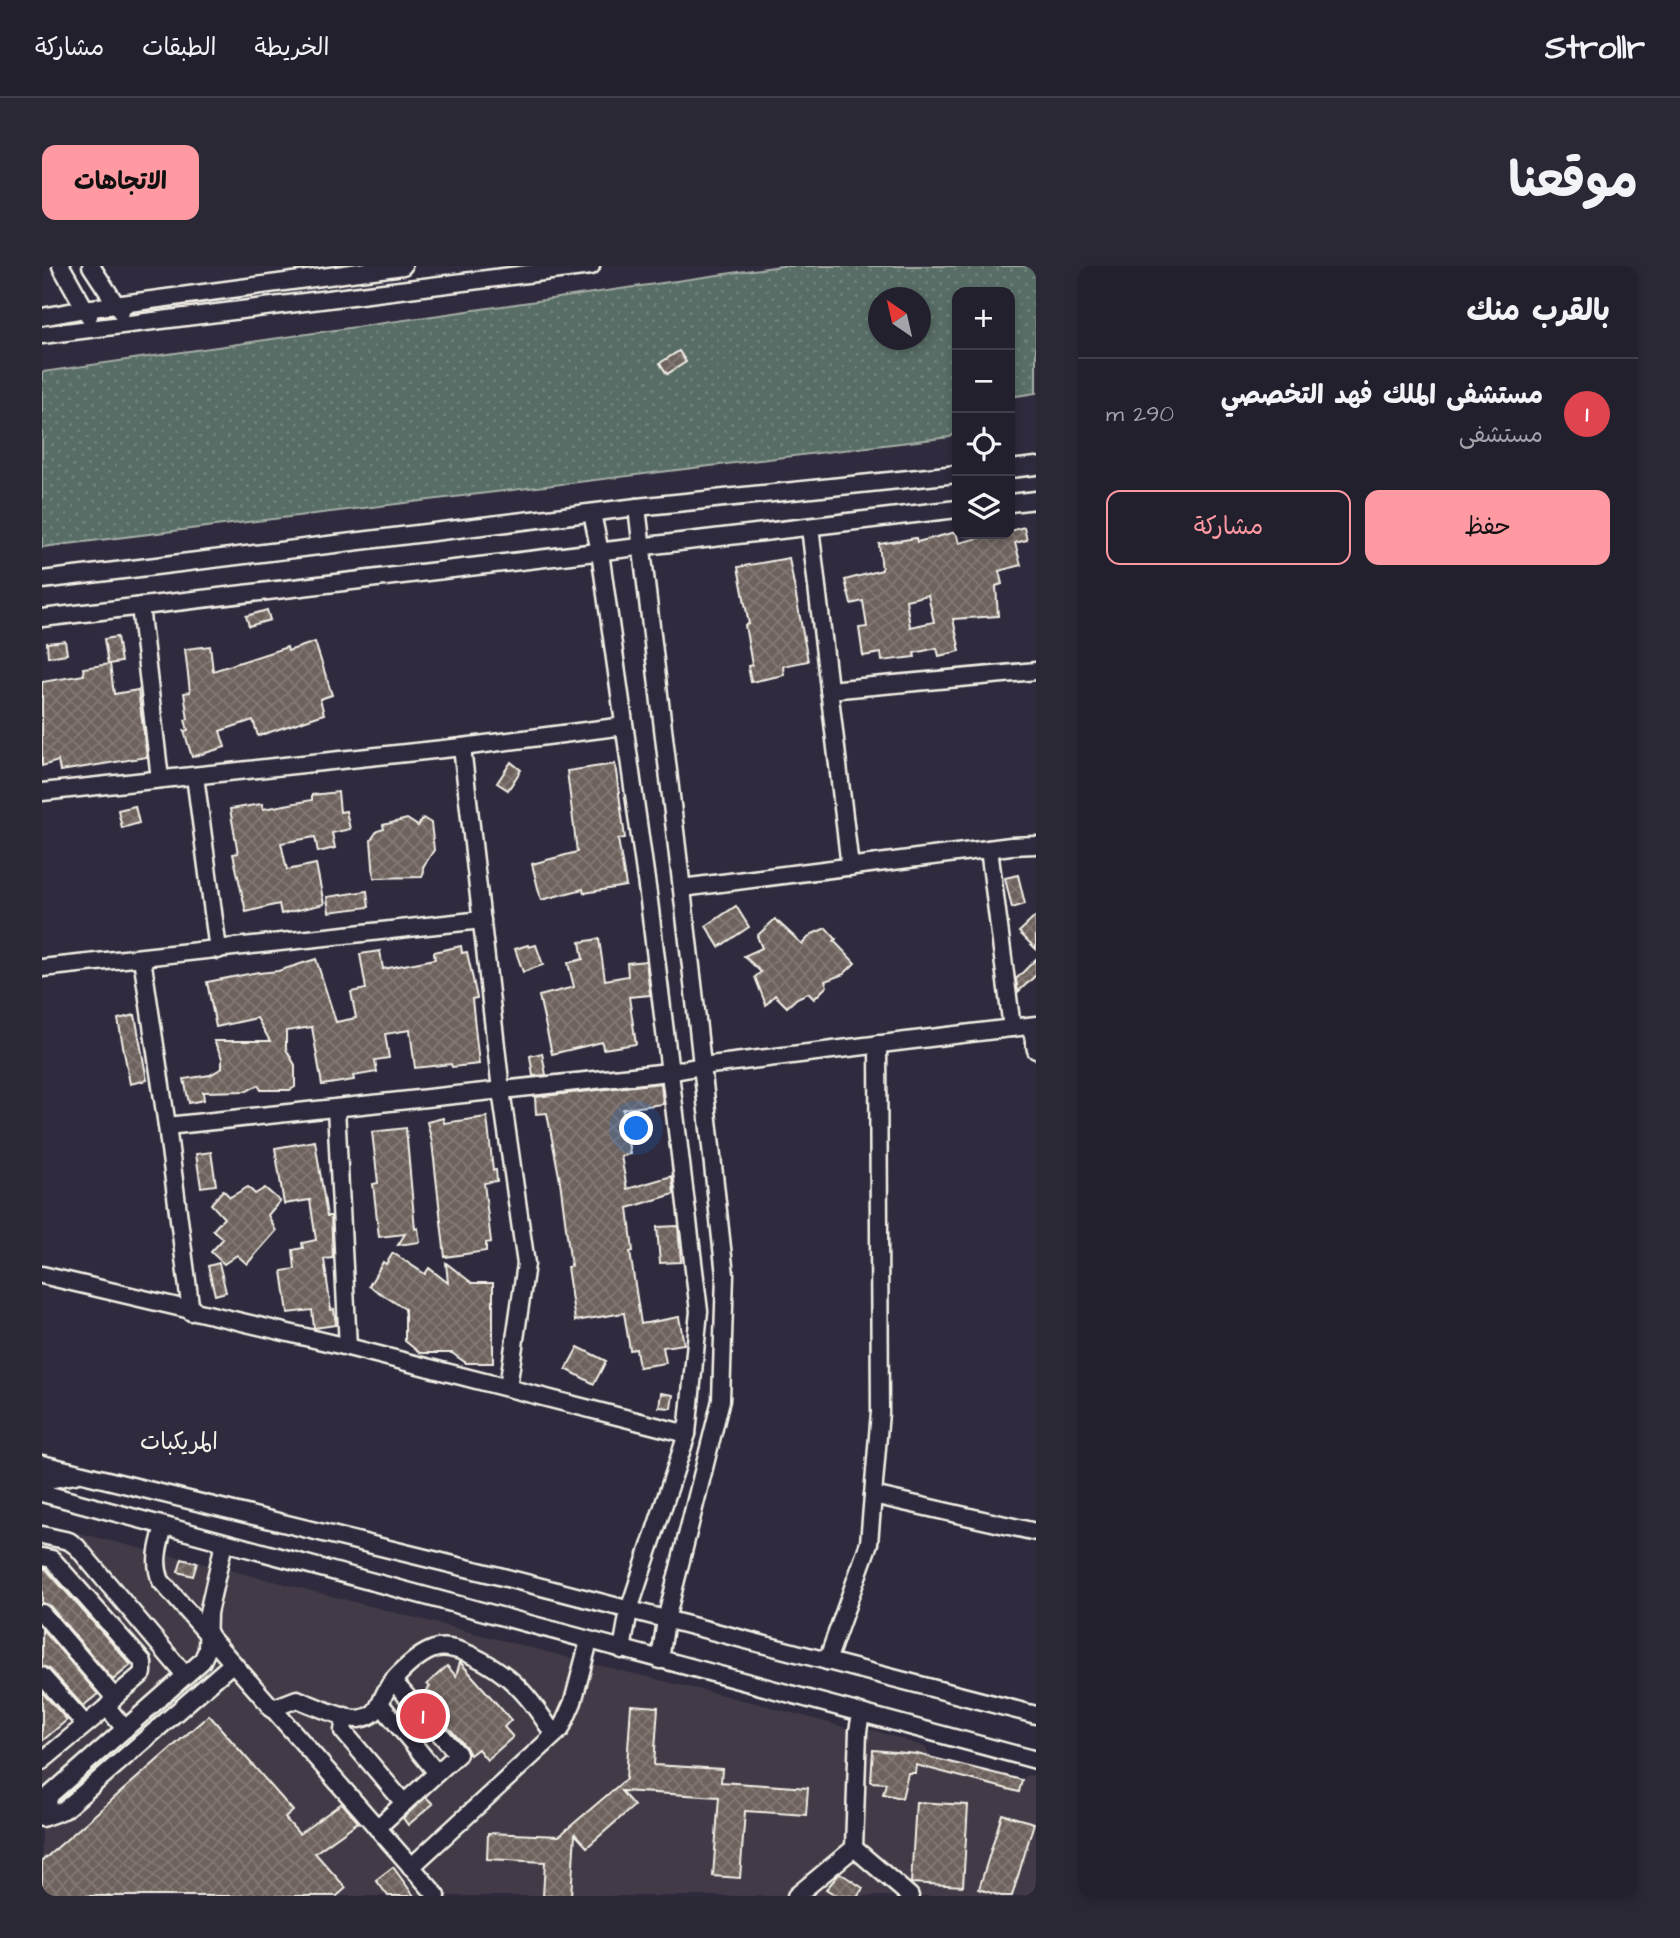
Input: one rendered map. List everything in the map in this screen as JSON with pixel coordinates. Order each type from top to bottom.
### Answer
[{"type":"street","points":[[61,266],[95,328]]},
{"type":"street","points":[[91,266],[128,323]]},
{"type":"street","points":[[42,317],[403,266]]},
{"type":"street","points":[[42,335],[591,266]]},
{"type":"street","points":[[1015,468],[1036,466]]},
{"type":"street","points":[[42,580],[636,507],[952,475]]},
{"type":"street","points":[[1015,502],[1036,500]]},
{"type":"street","points":[[636,507],[725,1275],[721,1400],[666,1620],[660,1660]]},
{"type":"street","points":[[42,618],[952,510]]},
{"type":"street","points":[[592,513],[600,552],[624,726],[699,1311],[687,1434],[629,1610],[622,1650]]},
{"type":"street","points":[[810,527],[850,867]]},
{"type":"street","points":[[140,607],[160,779]]},
{"type":"street","points":[[829,690],[1036,671]]},
{"type":"street","points":[[42,792],[462,747],[624,726]]},
{"type":"street","points":[[462,747],[501,1090],[526,1264],[508,1387]]},
{"type":"street","points":[[195,776],[218,950]]},
{"type":"street","points":[[682,888],[1036,845]]},
{"type":"street","points":[[989,849],[1012,1028]]},
{"type":"street","points":[[42,968],[482,919]]},
{"type":"street","points":[[142,958],[191,1312]]},
{"type":"street","points":[[167,1126],[669,1072],[1033,1025],[1036,1050]]},
{"type":"street","points":[[827,1661],[869,1543],[880,1412],[877,1044]]},
{"type":"street","points":[[336,1108],[348,1348]]},
{"type":"street","points":[[42,1275],[508,1387],[687,1434]]},
{"type":"street","points":[[42,1464],[78,1475],[495,1575],[1036,1715]]},
{"type":"street","points":[[42,1478],[78,1475]]},
{"type":"street","points":[[42,1493],[1036,1760]]},
{"type":"street","points":[[873,1495],[1036,1532]]},
{"type":"street","points":[[164,1526],[158,1549],[157,1570],[160,1581],[437,1896]]},
{"type":"street","points":[[42,1535],[69,1541],[77,1547],[185,1675]]},
{"type":"street","points":[[224,1543],[208,1613],[209,1634],[202,1661],[125,1729],[46,1790],[43,1817],[64,1810],[233,1663]]},
{"type":"street","points":[[42,1556],[52,1559],[143,1662],[143,1673],[131,1685],[85,1724],[45,1752]]},
{"type":"street","points":[[42,1613],[111,1702],[125,1729]]},
{"type":"street","points":[[411,1867],[561,1729],[573,1702],[589,1641]]},
{"type":"street","points":[[271,1709],[297,1699],[356,1720],[371,1715],[382,1706],[386,1691],[393,1681],[415,1661],[435,1648],[458,1649],[493,1665],[513,1680],[536,1706],[554,1735]]},
{"type":"street","points":[[42,1676],[85,1724]]},
{"type":"street","points":[[377,1828],[458,1755],[393,1681]]},
{"type":"street","points":[[382,1706],[437,1773]]},
{"type":"street","points":[[796,1896],[855,1848],[861,1714]]},
{"type":"street","points":[[345,1716],[343,1731],[404,1802]]},
{"type":"street","points":[[855,1848],[910,1896]]},
{"type":"shaded area","points":[[42,1524],[847,1728],[873,1730],[925,1747],[930,1757],[1022,1780],[1028,1775],[1036,1776],[1036,1896],[42,1896]]},
{"type":"green space","points":[[781,266],[1036,266],[1036,393],[1015,396],[1015,287],[952,287],[950,437],[42,547],[42,372]]},
{"type":"building","points":[[679,351],[686,362],[667,374],[660,363]]},
{"type":"building","points":[[1024,527],[1027,540],[1015,543],[1021,565],[999,571],[1002,584],[996,586],[998,616],[953,619],[960,651],[939,656],[937,648],[914,653],[915,657],[882,661],[881,653],[863,656],[859,628],[867,627],[863,601],[851,604],[845,580],[882,570],[879,544],[916,538],[917,542],[952,533],[952,539],[958,539],[959,543],[974,539],[1015,539],[1015,530]],"holes":[[[928,595],[934,622],[910,627],[906,600]]]},
{"type":"building","points":[[789,558],[808,661],[783,666],[784,675],[751,682],[748,666],[752,665],[745,625],[749,624],[738,567]]},
{"type":"building","points":[[267,610],[270,620],[249,626],[246,616]]},
{"type":"building","points":[[117,637],[121,662],[108,664],[104,639]]},
{"type":"building","points":[[65,641],[67,654],[48,657],[47,643]]},
{"type":"building","points":[[315,642],[332,695],[320,699],[324,714],[258,736],[253,720],[220,731],[225,747],[192,757],[184,731],[188,730],[185,720],[188,719],[184,693],[190,692],[185,649],[210,646],[213,671],[287,647],[288,651]]},
{"type":"building","points":[[110,664],[114,694],[138,690],[147,757],[60,771],[58,761],[42,766],[42,682],[84,675],[83,668]]},
{"type":"building","points":[[511,762],[521,770],[508,790],[497,783]]},
{"type":"building","points":[[615,764],[625,838],[618,839],[626,886],[584,893],[583,889],[541,900],[532,864],[577,852],[567,771]]},
{"type":"building","points":[[338,792],[340,812],[346,811],[350,829],[332,833],[335,848],[318,852],[315,837],[281,843],[287,870],[316,864],[324,904],[281,914],[279,904],[246,912],[233,854],[238,853],[230,809],[262,804],[263,809],[312,800],[312,795]]},
{"type":"building","points":[[135,806],[139,823],[122,828],[118,810]]},
{"type":"building","points":[[423,818],[431,823],[434,850],[423,867],[422,877],[374,878],[371,840],[377,831],[384,829],[383,825],[407,819],[418,826]]},
{"type":"building","points":[[1018,875],[1025,904],[1012,908],[1005,878]]},
{"type":"building","points":[[367,891],[369,907],[329,912],[327,897]]},
{"type":"building","points":[[736,906],[749,927],[719,947],[706,926]]},
{"type":"building","points":[[1036,916],[1036,949],[1019,932]]},
{"type":"building","points":[[775,919],[802,944],[812,934],[826,928],[836,939],[834,941],[855,963],[844,974],[825,981],[827,986],[814,999],[808,993],[787,1007],[775,995],[766,1005],[755,977],[761,972],[744,956],[762,948],[757,936]]},
{"type":"building","points":[[599,939],[605,980],[628,976],[627,963],[646,961],[650,995],[629,997],[636,1044],[603,1049],[602,1042],[552,1054],[539,996],[574,987],[568,963],[583,959],[580,942]]},
{"type":"building","points":[[536,945],[543,965],[523,972],[515,949]]},
{"type":"building","points":[[461,946],[462,953],[467,952],[477,998],[472,999],[479,1064],[415,1068],[410,1030],[385,1034],[389,1058],[375,1060],[377,1072],[353,1076],[354,1080],[322,1085],[312,1027],[286,1031],[286,1049],[295,1065],[295,1087],[290,1090],[261,1090],[258,1085],[247,1091],[203,1092],[204,1100],[189,1103],[184,1079],[210,1075],[222,1068],[222,1058],[214,1041],[270,1041],[257,1018],[216,1027],[207,982],[278,971],[316,959],[336,1022],[356,1018],[351,992],[366,989],[360,954],[380,951],[383,969],[435,959],[434,952]]},
{"type":"building","points":[[1036,959],[1036,975],[1018,992],[1016,979]]},
{"type":"building","points":[[135,1015],[147,1080],[130,1084],[118,1019]]},
{"type":"building","points":[[542,1053],[546,1075],[533,1076],[530,1056]]},
{"type":"building","points":[[661,1083],[663,1104],[623,1109],[630,1154],[621,1156],[627,1189],[672,1176],[674,1194],[628,1208],[633,1251],[630,1252],[641,1324],[679,1317],[684,1344],[663,1347],[666,1363],[639,1367],[636,1349],[630,1350],[624,1313],[575,1321],[567,1267],[571,1266],[560,1181],[547,1113],[536,1114],[535,1097]]},
{"type":"building","points":[[487,1117],[493,1170],[496,1170],[497,1181],[484,1183],[491,1242],[486,1243],[486,1251],[445,1257],[432,1142],[427,1122],[443,1118],[444,1123]]},
{"type":"building","points":[[406,1128],[415,1229],[418,1228],[420,1242],[398,1245],[405,1234],[379,1237],[373,1184],[378,1183],[372,1132]]},
{"type":"building","points":[[315,1141],[327,1216],[331,1216],[333,1258],[324,1259],[331,1310],[334,1309],[336,1325],[314,1328],[312,1310],[288,1313],[282,1271],[295,1269],[293,1250],[303,1248],[302,1243],[316,1240],[310,1200],[284,1204],[275,1148]]},
{"type":"building","points":[[211,1152],[216,1185],[201,1187],[196,1154]]},
{"type":"building","points":[[248,1187],[255,1194],[265,1188],[280,1201],[268,1215],[276,1231],[247,1264],[237,1255],[224,1264],[211,1252],[223,1239],[213,1230],[224,1218],[211,1204],[223,1190],[230,1197]]},
{"type":"building","points":[[678,1226],[681,1262],[660,1263],[657,1227]]},
{"type":"building","points":[[393,1253],[425,1274],[429,1268],[448,1283],[446,1263],[472,1283],[493,1283],[493,1363],[466,1363],[452,1353],[420,1353],[405,1341],[405,1309],[369,1286],[383,1262],[386,1264]]},
{"type":"building","points":[[219,1263],[226,1292],[215,1295],[208,1266]]},
{"type":"building","points":[[578,1347],[606,1361],[594,1384],[566,1369]]},
{"type":"building","points":[[661,1393],[673,1395],[671,1408],[659,1407]]},
{"type":"building","points":[[182,1559],[197,1563],[193,1576],[178,1572]]},
{"type":"building","points":[[42,1568],[46,1569],[131,1665],[113,1680],[50,1606],[42,1603]]},
{"type":"building","points":[[42,1629],[98,1694],[83,1706],[50,1669],[42,1666]]},
{"type":"building","points":[[460,1662],[511,1720],[504,1727],[513,1737],[487,1760],[478,1749],[470,1755],[421,1696],[430,1687],[427,1684],[447,1666],[456,1676]]},
{"type":"building","points":[[42,1692],[67,1720],[42,1741]]},
{"type":"building","points":[[631,1705],[658,1707],[654,1765],[722,1769],[721,1782],[808,1788],[806,1815],[745,1811],[740,1878],[713,1876],[719,1797],[621,1791],[634,1806],[587,1847],[575,1834],[571,1896],[543,1896],[545,1862],[487,1859],[488,1833],[559,1836],[626,1779]]},
{"type":"building","points":[[209,1715],[293,1811],[285,1818],[299,1834],[342,1803],[358,1822],[315,1853],[346,1888],[337,1896],[42,1896],[42,1861]]},
{"type":"building","points":[[873,1750],[917,1754],[1022,1780],[1019,1792],[916,1765],[915,1773],[908,1773],[902,1798],[883,1794],[886,1783],[871,1782]]},
{"type":"building","points":[[426,1797],[433,1804],[408,1825],[403,1818]]},
{"type":"building","points":[[916,1802],[968,1805],[963,1886],[911,1883]]},
{"type":"building","points":[[1002,1814],[1034,1823],[1012,1896],[1001,1896],[979,1889]]},
{"type":"building","points":[[393,1867],[414,1896],[388,1896],[376,1880]]},
{"type":"building","points":[[840,1873],[863,1888],[858,1896],[837,1896],[826,1889]]},
{"type":"place","name":"مستشفى الملك فهد التخصصي","points":[[423,1716]]},
{"type":"district","name":"المريكبات","points":[[179,1441]]}]
